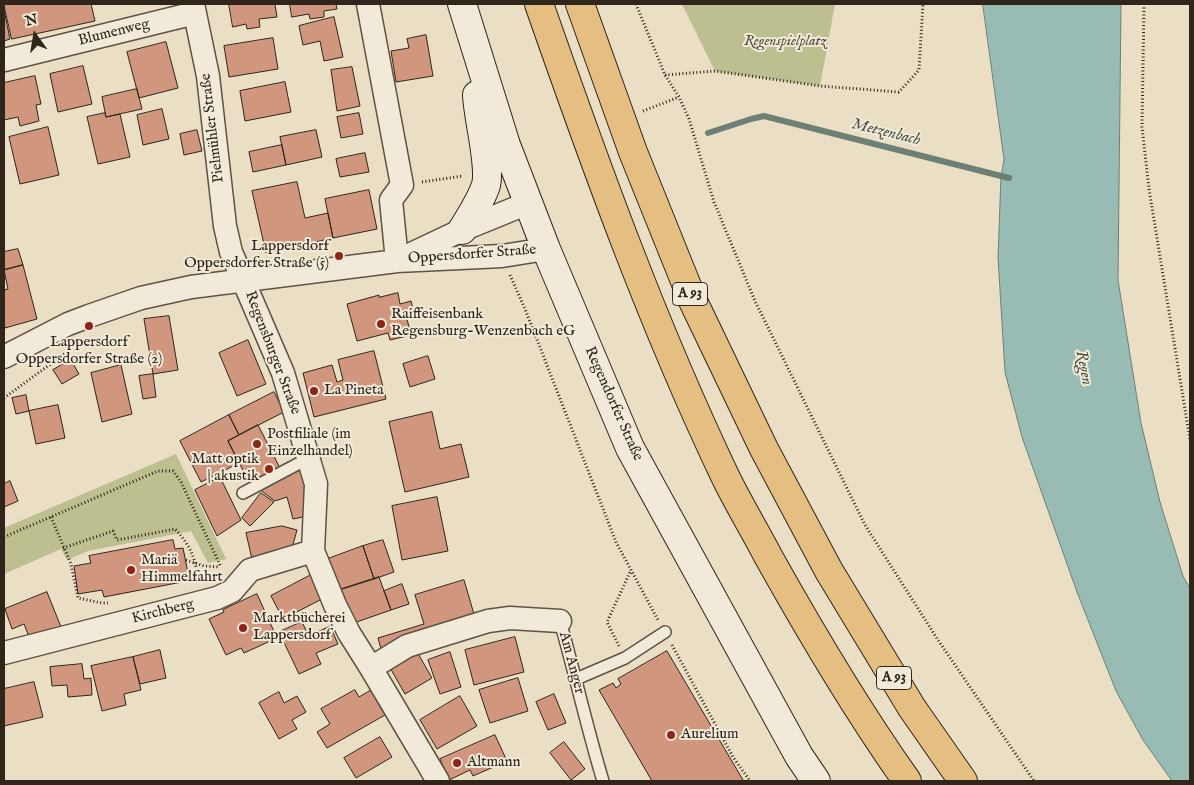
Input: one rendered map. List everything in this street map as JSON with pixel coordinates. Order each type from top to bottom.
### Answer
[{"type":"highway","name":"A 93","points":[[539,4],[604,189],[655,317],[725,477],[795,604],[871,730],[907,781]]},
{"type":"highway","name":"A 93","points":[[580,4],[633,152],[689,292],[764,449],[829,571],[912,708],[963,781]]},
{"type":"street","points":[[368,4],[402,185],[391,200],[397,261]]},
{"type":"street","name":"Regendorfer Straße","points":[[462,4],[506,145],[528,204],[630,448],[794,747],[816,781]]},
{"type":"street","name":"Blumenweg","points":[[4,60],[194,8]]},
{"type":"street","name":"Pielmühler Straße","points":[[194,8],[208,76],[225,226],[231,252]]},
{"type":"street","points":[[462,230],[481,199],[487,182],[486,158],[478,113],[473,44]]},
{"type":"street","name":"Oppersdorfer Straße","points":[[397,261],[462,230],[528,204]]},
{"type":"street","name":"Oppersdorfer Straße","points":[[4,357],[68,324],[142,298],[191,288],[397,261],[502,256],[546,249]]},
{"type":"street","name":"Regensburger Straße","points":[[231,252],[283,373],[309,458],[316,484],[313,551],[334,605],[438,781]]},
{"type":"street","name":"Kirchberg","points":[[4,653],[217,598],[232,591],[250,570],[313,551]]},
{"type":"street","name":"Am Anger","points":[[371,668],[407,646],[488,621],[510,618],[560,621]]},
{"type":"lane","points":[[243,494],[309,458]]},
{"type":"lane","name":"Am Anger","points":[[560,621],[576,679],[588,734],[603,781]]},
{"type":"lane","points":[[576,679],[625,658],[665,632]]},
{"type":"path","points":[[636,4],[665,75],[680,97],[689,119],[714,202],[755,301],[865,525],[938,640],[1034,781]]},
{"type":"path","points":[[665,75],[715,71],[820,86],[899,92],[919,70],[923,4]]},
{"type":"path","points":[[1144,4],[1142,127],[1148,180],[1190,440]]},
{"type":"path","points":[[642,111],[680,97]]},
{"type":"path","points":[[402,185],[470,175]]},
{"type":"path","points":[[510,274],[616,542],[733,756],[750,781]]},
{"type":"path","points":[[4,398],[18,388]]},
{"type":"path","points":[[4,538],[158,470],[173,471],[181,482],[221,567]]},
{"type":"path","points":[[51,517],[71,564],[78,598],[102,603],[112,602]]},
{"type":"path","points":[[63,548],[113,531],[117,540],[175,529],[187,542],[196,564]]},
{"type":"path","points":[[186,560],[204,566]]},
{"type":"path","points":[[625,658],[607,622],[631,570]]},
{"type":"green space","name":"Regenspielplatz","points":[[682,4],[835,4],[820,86],[715,71]]},
{"type":"green space","points":[[176,454],[226,559],[208,563],[191,531],[88,551],[67,560],[61,549],[4,574],[4,528]]},
{"type":"water","name":"Regen","points":[[983,4],[1121,4],[1118,280],[1141,423],[1160,502],[1183,576],[1190,589],[1190,781],[1172,781],[1143,740],[1116,691],[1077,592],[1022,437],[1005,372],[998,257],[1001,177],[1004,160]]},
{"type":"building","points":[[4,4],[91,4],[95,21],[12,39]]},
{"type":"building","points":[[229,4],[275,4],[277,17],[259,19],[260,27],[247,29],[246,24],[233,27]]},
{"type":"building","points":[[290,4],[336,4],[337,9],[324,11],[324,17],[310,19],[309,14],[292,17]]},
{"type":"building","points":[[4,10],[10,39],[4,41]]},
{"type":"building","points":[[334,17],[343,57],[324,61],[320,41],[303,45],[299,26]]},
{"type":"building","points":[[426,35],[433,76],[396,82],[391,51],[409,48],[407,39]]},
{"type":"building","points":[[273,38],[278,69],[229,77],[224,46]]},
{"type":"building","points":[[166,42],[178,88],[139,98],[127,52]]},
{"type":"building","points":[[83,66],[92,104],[58,112],[50,74]]},
{"type":"building","points":[[352,67],[360,106],[337,111],[331,70]]},
{"type":"building","points":[[35,76],[41,104],[36,105],[39,121],[20,126],[18,117],[4,120],[4,83]]},
{"type":"building","points":[[285,82],[291,112],[245,121],[240,91]]},
{"type":"building","points":[[137,89],[142,109],[106,117],[102,97]]},
{"type":"building","points":[[162,109],[169,139],[143,145],[137,115]]},
{"type":"building","points":[[105,113],[106,117],[120,114],[130,157],[98,164],[87,117]]},
{"type":"building","points":[[359,113],[363,134],[341,138],[337,117]]},
{"type":"building","points":[[48,127],[59,175],[20,184],[9,137]]},
{"type":"building","points":[[197,130],[202,151],[184,155],[180,134]]},
{"type":"building","points":[[316,130],[322,157],[286,165],[280,137]]},
{"type":"building","points":[[282,145],[286,165],[253,172],[249,152]]},
{"type":"building","points":[[365,153],[369,172],[340,177],[336,159]]},
{"type":"building","points":[[297,182],[305,218],[328,213],[333,238],[266,253],[252,191]]},
{"type":"building","points":[[369,190],[377,229],[333,238],[325,199]]},
{"type":"building","points":[[18,249],[23,265],[4,270],[4,252]]},
{"type":"building","points":[[23,265],[37,319],[5,328],[4,290],[8,289],[4,270]]},
{"type":"building","name":"Raiffeisenbank Regensburg-Wenzenbach eG","points":[[398,293],[400,304],[411,301],[414,313],[406,315],[411,335],[390,340],[388,333],[357,341],[347,304],[379,295],[379,297]]},
{"type":"building","points":[[169,316],[178,370],[153,374],[144,319]]},
{"type":"building","points":[[248,340],[266,384],[237,396],[219,353]]},
{"type":"building","points":[[374,351],[386,399],[314,417],[303,373],[332,365],[337,382],[343,380],[338,360]]},
{"type":"building","points":[[428,356],[435,379],[410,387],[403,364]]},
{"type":"building","points":[[71,360],[79,374],[62,384],[53,370]]},
{"type":"building","points":[[121,365],[132,414],[102,422],[91,373]]},
{"type":"building","points":[[153,374],[156,397],[143,399],[139,376]]},
{"type":"building","points":[[274,392],[284,412],[239,435],[229,415]]},
{"type":"building","points":[[26,395],[29,411],[16,414],[12,398]]},
{"type":"building","points":[[58,405],[65,438],[36,444],[29,411]]},
{"type":"building","points":[[432,412],[440,449],[461,444],[469,477],[405,492],[389,422]]},
{"type":"building","points":[[229,415],[239,435],[228,441],[239,463],[201,482],[180,441]]},
{"type":"building","points":[[258,425],[282,472],[252,488],[228,441]]},
{"type":"building","points":[[301,467],[308,492],[308,516],[293,519],[287,497],[275,501],[255,486]]},
{"type":"building","points":[[220,477],[241,520],[217,536],[195,490]]},
{"type":"building","points":[[10,481],[18,501],[4,507],[4,484]]},
{"type":"building","points":[[261,493],[274,502],[250,526],[242,518]]},
{"type":"building","points":[[437,497],[448,551],[402,560],[392,506]]},
{"type":"building","points":[[282,526],[297,530],[292,548],[252,559],[246,533]]},
{"type":"building","name":"Mariä Himmelfahrt","points":[[173,540],[175,549],[183,548],[188,573],[180,575],[182,582],[104,597],[102,590],[78,594],[74,566],[91,563],[89,556]]},
{"type":"building","points":[[383,540],[394,572],[374,579],[363,546]]},
{"type":"building","points":[[363,546],[374,579],[336,591],[325,560]]},
{"type":"building","points":[[311,575],[322,599],[283,619],[271,596]]},
{"type":"building","points":[[379,577],[391,610],[348,625],[336,591]]},
{"type":"building","points":[[464,580],[476,621],[381,649],[378,638],[424,624],[415,595]]},
{"type":"building","points":[[402,584],[409,604],[391,610],[384,591]]},
{"type":"building","points":[[47,592],[61,627],[30,639],[24,624],[12,629],[5,609]]},
{"type":"building","name":"Marktbücherei Lappersdorf","points":[[257,594],[277,638],[244,653],[241,648],[226,655],[209,619],[224,612],[223,610]]},
{"type":"building","points":[[302,622],[309,636],[330,626],[338,644],[316,653],[321,664],[299,674],[279,632]]},
{"type":"building","points":[[515,637],[524,672],[474,685],[465,650]]},
{"type":"building","points":[[160,650],[166,678],[140,684],[133,657]]},
{"type":"building","points":[[416,650],[432,678],[405,694],[389,666]]},
{"type":"building","name":"Aurelium","points":[[667,651],[743,780],[652,781],[599,690],[613,683],[616,688],[621,684],[618,679]]},
{"type":"building","points":[[450,652],[461,687],[440,694],[428,660]]},
{"type":"building","points":[[133,657],[141,690],[124,694],[126,705],[102,711],[91,666]]},
{"type":"building","points":[[82,664],[84,679],[91,678],[92,695],[68,697],[67,685],[52,686],[50,667]]},
{"type":"building","points":[[518,678],[528,711],[490,723],[479,690]]},
{"type":"building","points":[[34,682],[43,717],[4,726],[4,689]]},
{"type":"building","points":[[355,690],[359,697],[371,690],[385,715],[327,748],[317,732],[330,724],[321,709]]},
{"type":"building","points":[[279,692],[284,703],[297,696],[306,712],[292,720],[297,729],[279,739],[259,703]]},
{"type":"building","points":[[554,694],[566,723],[548,730],[536,702]]},
{"type":"building","points":[[460,696],[477,726],[437,749],[420,720]]},
{"type":"building","points":[[495,735],[507,761],[473,776],[470,770],[449,780],[440,759]]},
{"type":"building","points":[[380,737],[392,757],[356,778],[344,758]]},
{"type":"building","points":[[564,742],[585,769],[571,780],[550,753]]},
{"type":"waterway","name":"Metzenbach","points":[[708,133],[764,116],[1009,178]]},
{"type":"place","name":"Lappersdorf Oppersdorfer Straße (5)","points":[[339,256]]},
{"type":"place","name":"Raiffeisenbank Regensburg-Wenzenbach eG","points":[[381,324]]},
{"type":"place","name":"Lappersdorf Oppersdorfer Straße (2)","points":[[89,326]]},
{"type":"place","name":"La Pineta","points":[[314,391]]},
{"type":"place","name":"Postfiliale (im Einzelhandel)","points":[[257,444]]},
{"type":"place","name":"Matt optik | akustik","points":[[269,469]]},
{"type":"place","name":"Mariä Himmelfahrt","points":[[131,570]]},
{"type":"place","name":"Marktbücherei Lappersdorf","points":[[243,628]]},
{"type":"place","name":"Aurelium","points":[[671,735]]},
{"type":"place","name":"Altmann","points":[[457,763]]}]
